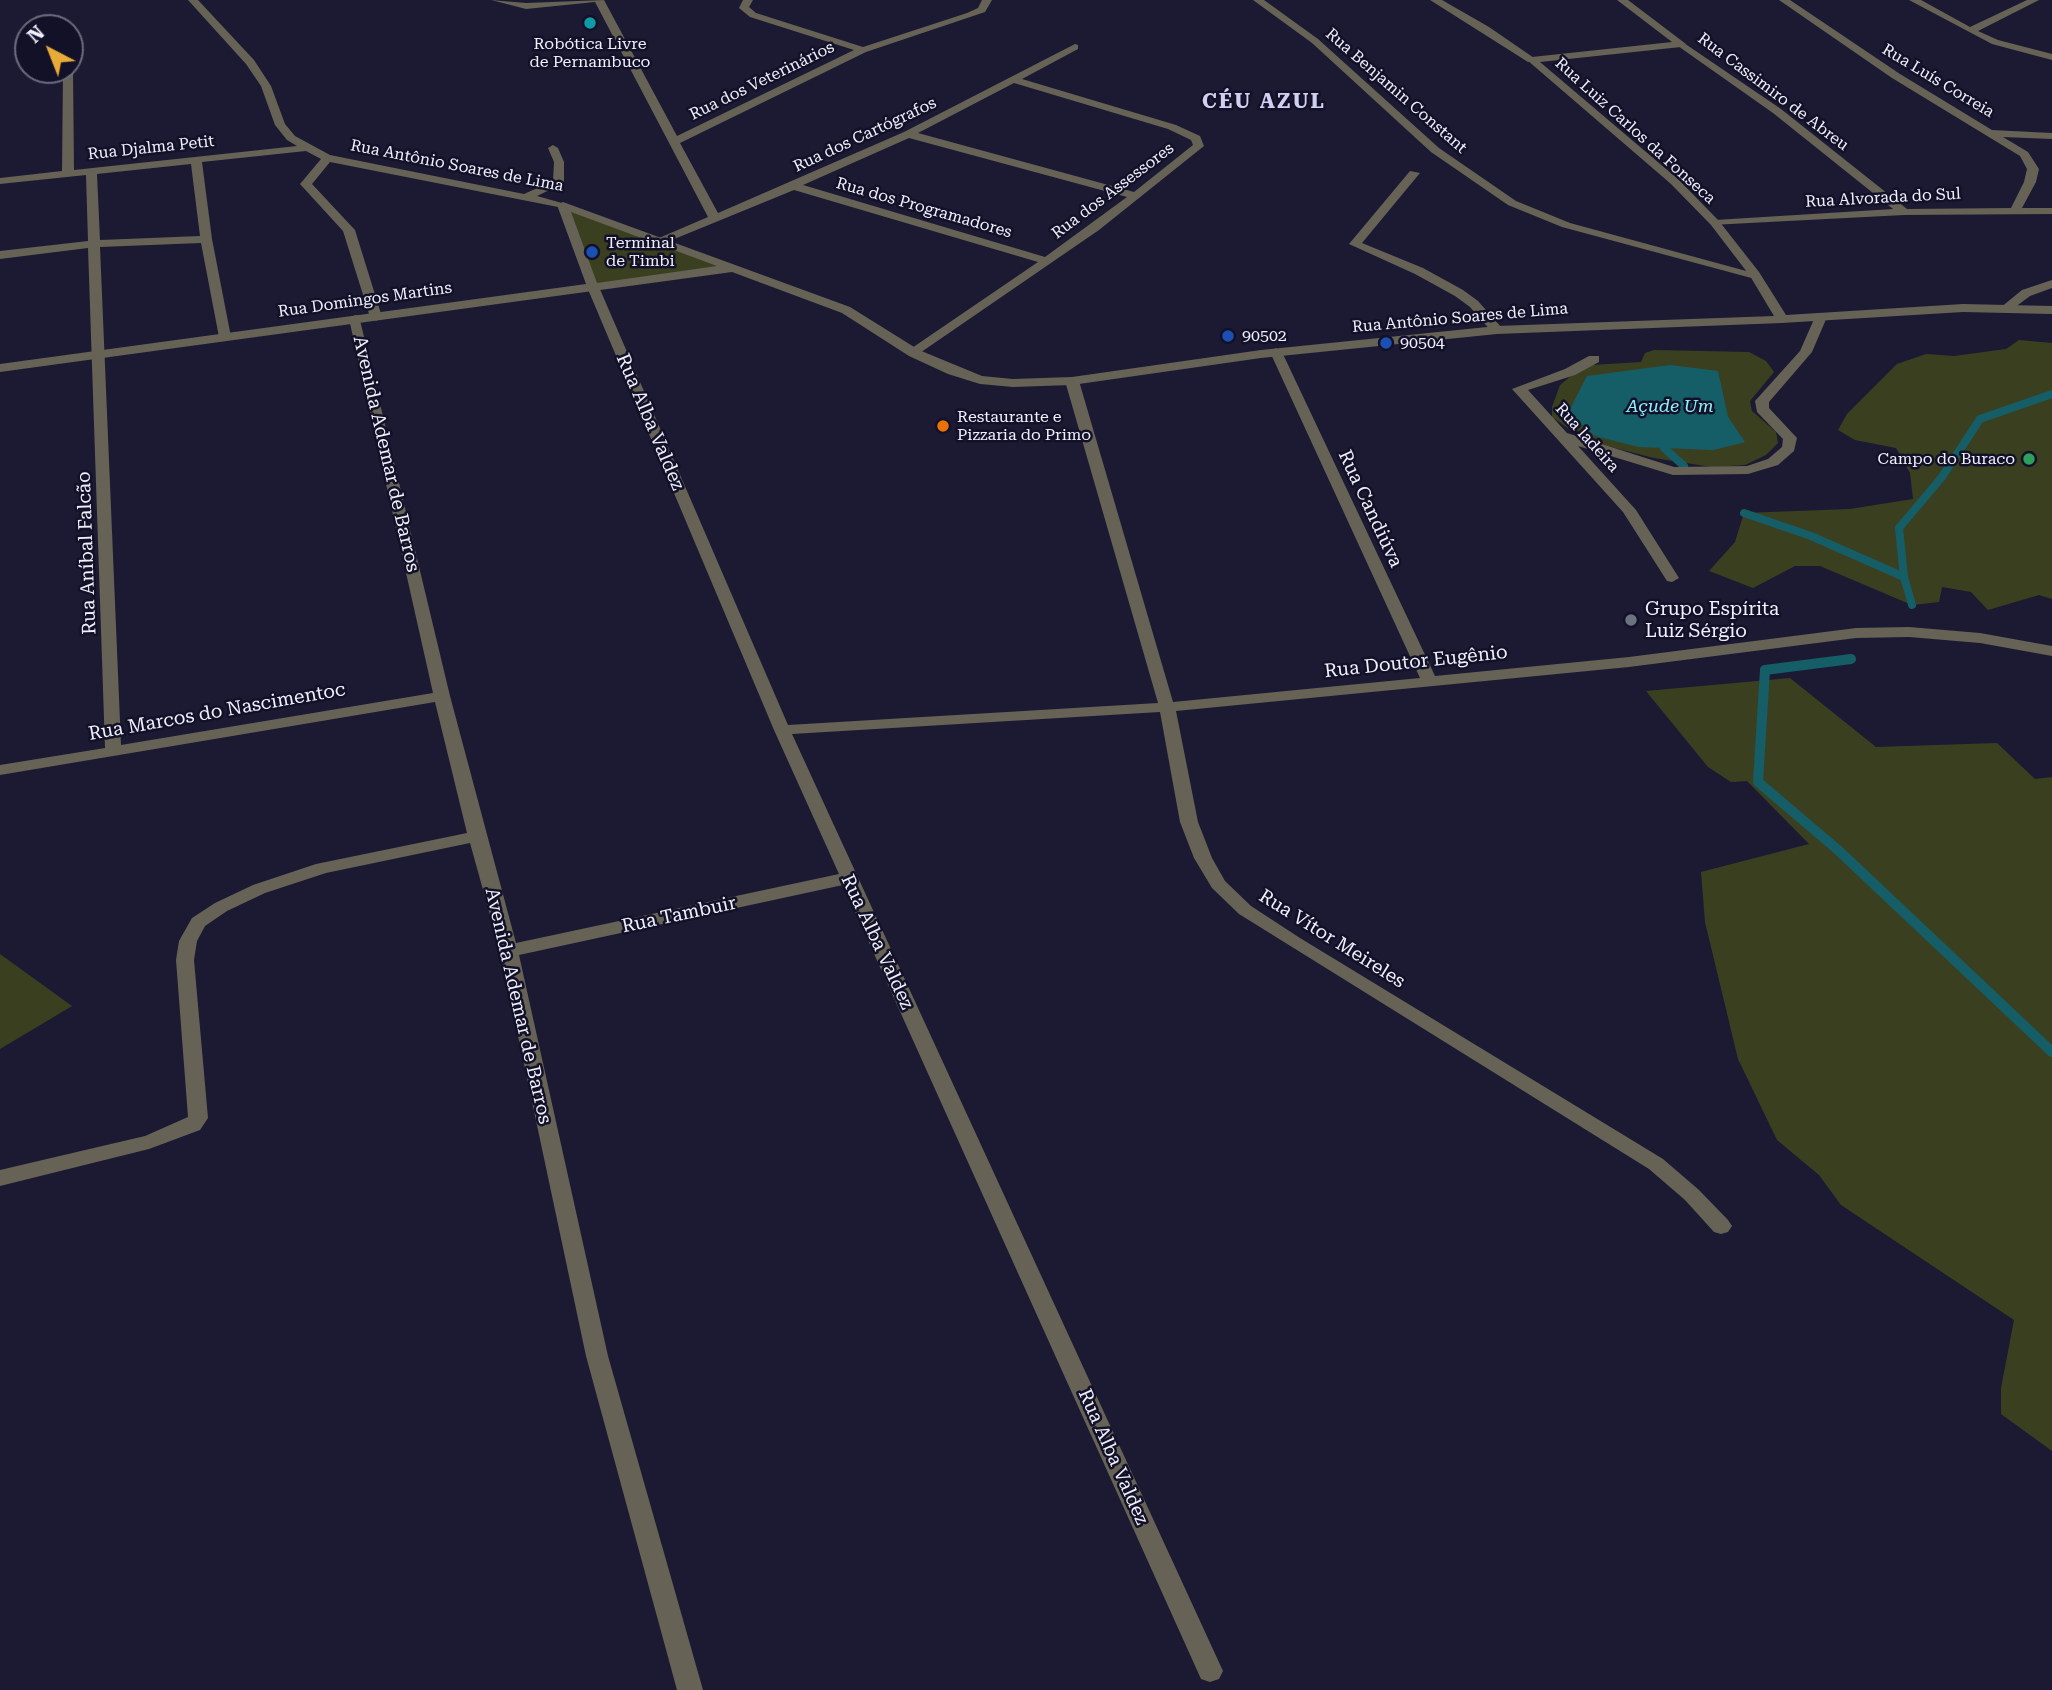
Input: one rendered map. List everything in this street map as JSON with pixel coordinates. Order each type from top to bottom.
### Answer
[{"type":"street","points":[[194,0],[250,62],[266,86],[280,125],[291,138],[327,158]]},
{"type":"street","points":[[496,0],[526,6],[592,0]]},
{"type":"street","points":[[599,0],[714,217]]},
{"type":"street","name":"Rua dos Veterinários","points":[[675,141],[863,50],[970,15],[982,9],[986,0]]},
{"type":"street","points":[[1260,1],[1278,0]]},
{"type":"street","name":"Rua Luiz Carlos da Fonseca","points":[[1435,0],[1532,60],[1675,183],[1715,223],[1755,275],[1782,319]]},
{"type":"street","name":"Rua Cassimiro de Abreu","points":[[1622,0],[1777,111],[1904,212]]},
{"type":"street","name":"Rua Luís Correia","points":[[1784,0],[1896,76],[2025,154],[2033,169],[2030,182],[2016,209]]},
{"type":"street","points":[[1914,0],[1995,42],[2052,57]]},
{"type":"street","points":[[1970,31],[2034,0]]},
{"type":"street","name":"Rua Benjamin Constant","points":[[1260,1],[1315,40],[1435,150],[1512,203],[1566,225],[1755,275]]},
{"type":"street","name":"Rua dos Veterinários","points":[[746,4],[753,15],[863,50]]},
{"type":"street","points":[[1532,60],[1681,44]]},
{"type":"street","name":"Rua dos Cartógrafos","points":[[663,240],[908,134],[1075,47]]},
{"type":"street","name":"Rua dos Assessores","points":[[915,353],[1137,196],[1199,146],[1196,138],[1172,127],[1012,79]]},
{"type":"street","points":[[68,84],[68,173]]},
{"type":"street","points":[[1993,133],[2052,136]]},
{"type":"street","points":[[908,134],[1137,196]]},
{"type":"street","name":"Rua Djalma Petit","points":[[0,180],[306,148]]},
{"type":"street","points":[[528,196],[558,183],[559,162],[553,148]]},
{"type":"street","name":"Rua Antônio Soares de Lima","points":[[327,158],[563,205],[846,310],[915,353],[953,371],[980,380],[1013,383],[1072,381],[1276,352],[1497,330],[1782,319],[1921,310],[2052,310]]},
{"type":"street","name":"Avenida Ademar de Barros","points":[[327,158],[306,184],[349,230],[376,317]]},
{"type":"street","points":[[196,159],[206,239],[225,337]]},
{"type":"street","name":"Rua Aníbal Falcão","points":[[91,170],[113,751]]},
{"type":"street","points":[[1414,173],[1355,244],[1439,281],[1474,304],[1497,330]]},
{"type":"street","name":"Rua dos Programadores","points":[[793,186],[1047,261]]},
{"type":"street","name":"Rua Alba Valdez","points":[[563,205],[593,287],[782,730],[1210,1671]]},
{"type":"street","name":"Rua Alvorada do Sul","points":[[1715,223],[1904,212],[2016,209],[2052,211]]},
{"type":"street","points":[[0,255],[94,244],[206,239]]},
{"type":"street","name":"Rua Domingos Martins","points":[[0,368],[735,268]]},
{"type":"street","points":[[2006,308],[2026,293],[2052,284]]},
{"type":"street","points":[[1560,436],[1673,471],[1748,470],[1773,462],[1789,449],[1790,438],[1762,409],[1762,401],[1806,352],[1821,317]]},
{"type":"street","name":"Avenida Ademar de Barros","points":[[355,319],[442,696],[509,951],[597,1356],[690,1690]]},
{"type":"street","name":"Rua Candiúva","points":[[1276,352],[1430,682]]},
{"type":"street","name":"Rua ladeira","points":[[1594,359],[1570,372],[1519,389],[1629,510],[1672,578]]},
{"type":"street","name":"Rua Vítor Meireles","points":[[1072,381],[1167,708],[1189,822],[1203,858],[1218,884],[1245,910],[1656,1164],[1692,1195],[1721,1226]]},
{"type":"street","name":"Rua Doutor Eugênio","points":[[782,730],[1167,708],[1629,662],[1856,633],[1909,632],[1980,638],[2052,651]]},
{"type":"street","name":"Rua Marcos do Nascimentoc","points":[[0,770],[442,696]]},
{"type":"street","points":[[0,1178],[149,1142],[193,1125],[198,1118],[185,960],[188,941],[198,922],[221,906],[259,888],[322,868],[477,836]]},
{"type":"street","name":"Rua Tambuir","points":[[509,951],[848,878]]},
{"type":"shaded area","points":[[563,205],[735,268],[593,287]]},
{"type":"shaded area","points":[[2019,340],[2052,343],[2052,599],[2039,595],[1988,610],[1971,592],[1942,587],[1939,602],[1912,605],[1820,566],[1795,566],[1753,588],[1709,571],[1735,542],[1744,513],[1850,509],[1913,499],[1910,473],[1896,448],[1855,440],[1838,430],[1847,414],[1897,364],[1926,354],[1954,356],[2006,349]]},
{"type":"shaded area","points":[[1654,350],[1749,352],[1766,361],[1774,372],[1750,401],[1752,411],[1776,432],[1778,443],[1766,455],[1745,465],[1712,467],[1654,458],[1607,446],[1576,434],[1552,417],[1552,407],[1560,385],[1572,375],[1592,365],[1641,362],[1645,353]]},
{"type":"shaded area","points":[[1790,678],[1876,747],[1997,743],[2035,779],[2052,777],[2052,1451],[2001,1414],[2001,1388],[2014,1320],[1841,1205],[1819,1175],[1777,1140],[1738,1059],[1705,922],[1701,872],[1809,844],[1747,781],[1731,782],[1708,767],[1646,691]]},
{"type":"shaded area","points":[[0,954],[72,1006],[0,1049]]},
{"type":"water","name":"Açude Um","points":[[1670,365],[1718,371],[1728,417],[1745,442],[1713,450],[1639,447],[1595,436],[1568,413],[1587,376]]},
{"type":"waterway","points":[[1904,577],[1899,528],[1942,477],[1980,419],[2052,394]]},
{"type":"waterway","points":[[1664,448],[1684,466]]},
{"type":"waterway","points":[[1744,513],[1811,536],[1904,577]]},
{"type":"waterway","points":[[1904,577],[1912,605]]},
{"type":"waterway","points":[[1851,659],[1765,670],[1758,782],[1838,850],[2052,1052]]},
{"type":"place","name":"Robótica Livre de Pernambuco","points":[[590,23]]},
{"type":"place","name":"Terminal de Timbi","points":[[592,252]]},
{"type":"place","name":"90502","points":[[1228,336]]},
{"type":"place","name":"90504","points":[[1386,343]]},
{"type":"place","name":"Restaurante e Pizzaria do Primo","points":[[943,426]]},
{"type":"place","name":"Campo do Buraco","points":[[2029,459]]},
{"type":"place","name":"Grupo Espírita Luiz Sérgio","points":[[1631,620]]},
{"type":"district","name":"CÉU AZUL","points":[[1264,102]]}]
